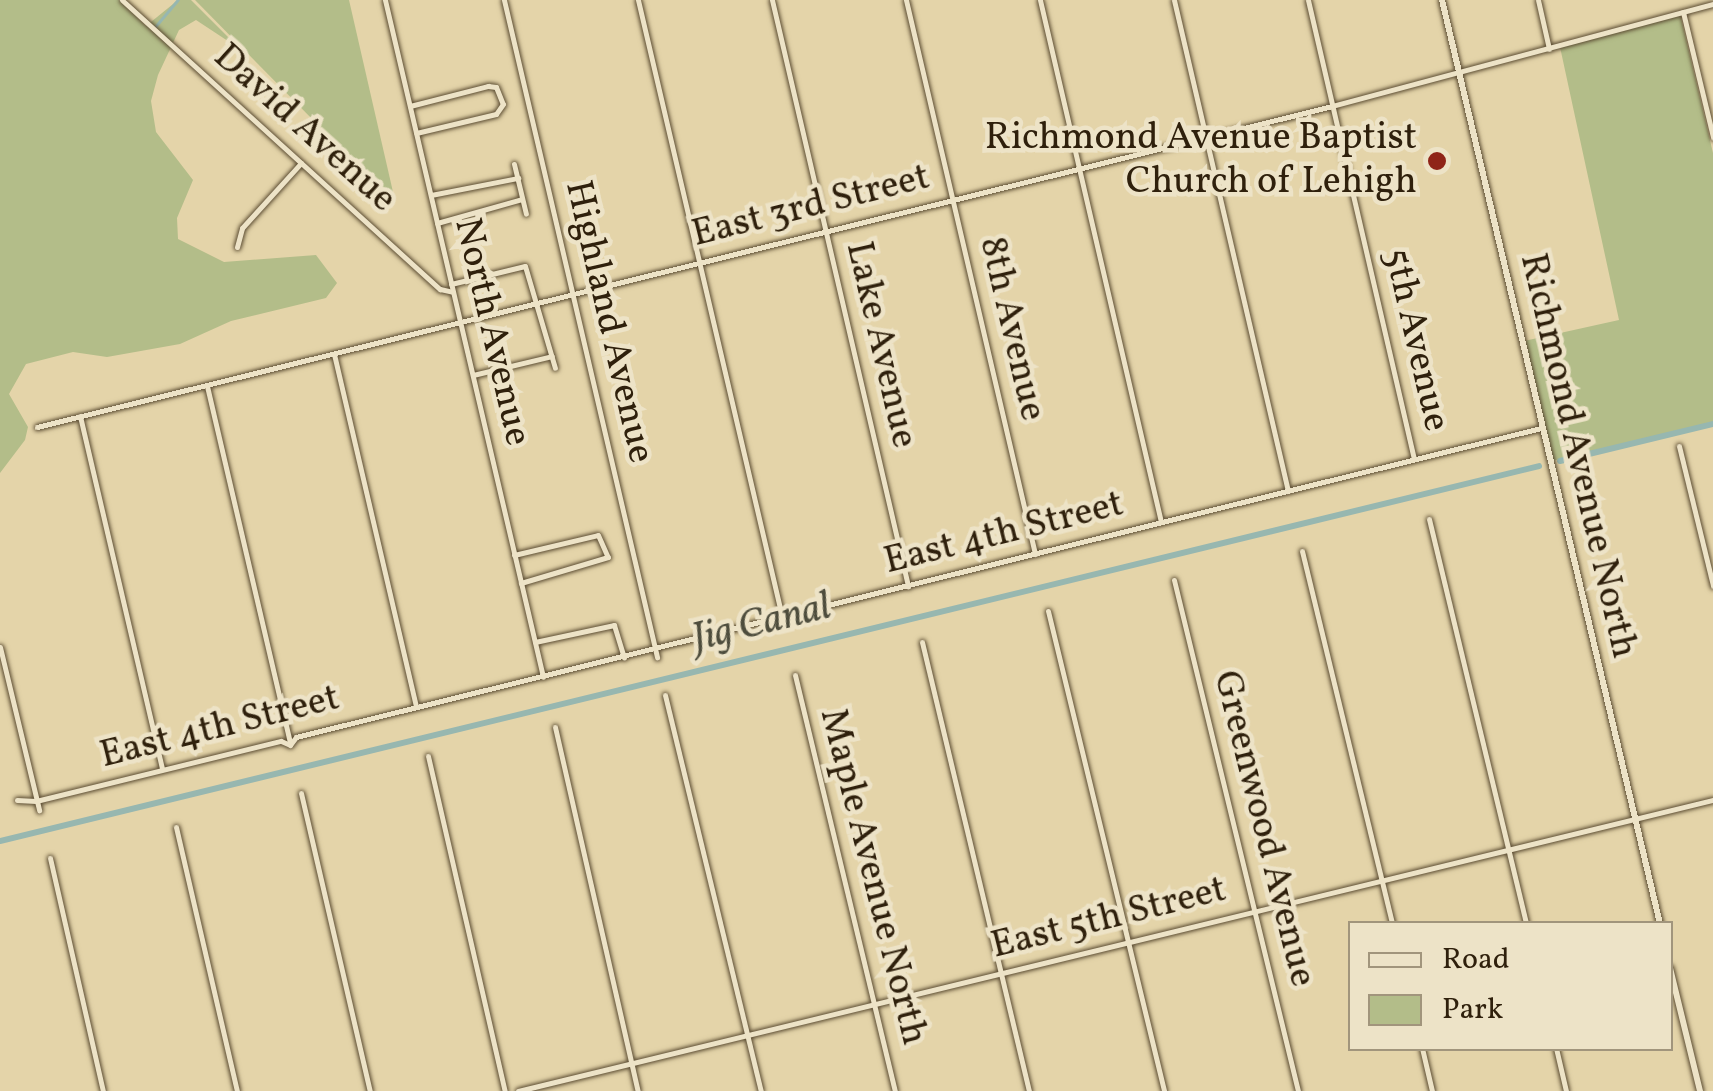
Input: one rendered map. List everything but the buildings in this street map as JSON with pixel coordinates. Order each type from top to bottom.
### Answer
[{"type":"street","name":"David Avenue","points":[[122,0],[440,289],[452,288]]},
{"type":"street","name":"North Avenue","points":[[385,0],[543,677]]},
{"type":"street","name":"Highland Avenue","points":[[504,0],[658,657]]},
{"type":"street","points":[[638,0],[782,617]]},
{"type":"street","name":"Lake Avenue","points":[[772,0],[908,586]]},
{"type":"street","name":"8th Avenue","points":[[906,0],[1035,554]]},
{"type":"street","points":[[1040,0],[1161,522]]},
{"type":"street","points":[[1174,0],[1288,490]]},
{"type":"street","name":"5th Avenue","points":[[1308,0],[1414,459]]},
{"type":"street","name":"Richmond Avenue North","points":[[1442,0],[1659,921]]},
{"type":"street","points":[[1538,0],[1549,49]]},
{"type":"street","name":"East 3rd Street","points":[[38,427],[1332,106],[1713,4]]},
{"type":"street","points":[[1683,12],[1713,137]]},
{"type":"street","points":[[416,134],[496,114],[503,104],[494,77]]},
{"type":"street","points":[[410,106],[488,86],[498,90]]},
{"type":"street","points":[[237,247],[242,228],[300,163]]},
{"type":"street","points":[[514,164],[526,214]]},
{"type":"street","points":[[430,196],[518,178]]},
{"type":"street","points":[[437,223],[522,199]]},
{"type":"street","points":[[452,288],[525,266],[539,303],[554,368]]},
{"type":"street","points":[[334,354],[416,708]]},
{"type":"street","points":[[473,375],[552,356]]},
{"type":"street","points":[[207,386],[290,745]]},
{"type":"street","points":[[80,416],[163,770]]},
{"type":"street","name":"East 4th Street","points":[[17,800],[36,801],[281,741],[290,745],[296,738],[1541,428]]},
{"type":"street","points":[[1679,446],[1713,586]]},
{"type":"street","points":[[1428,520],[1525,921]]},
{"type":"street","points":[[514,556],[598,535],[608,557],[521,583]]},
{"type":"street","points":[[1302,551],[1391,921]]},
{"type":"street","name":"Greenwood Avenue","points":[[1174,580],[1298,1091]]},
{"type":"street","points":[[1048,611],[1164,1091]]},
{"type":"street","points":[[534,642],[614,625],[624,656]]},
{"type":"street","points":[[922,642],[1029,1091]]},
{"type":"street","points":[[0,646],[39,810]]},
{"type":"street","name":"Maple Avenue North","points":[[795,675],[895,1091]]},
{"type":"street","points":[[665,695],[761,1091]]},
{"type":"street","points":[[555,726],[638,1091]]},
{"type":"street","points":[[428,756],[504,1091]]},
{"type":"street","points":[[301,793],[370,1091]]},
{"type":"street","name":"East 5th Street","points":[[518,1091],[1713,800]]},
{"type":"street","points":[[176,828],[237,1091]]},
{"type":"street","points":[[50,858],[103,1091]]},
{"type":"street","points":[[1673,980],[1700,1091]]},
{"type":"street","points":[[1423,1051],[1432,1091]]},
{"type":"street","points":[[1557,1051],[1566,1091]]},
{"type":"green space","points":[[0,0],[119,0],[146,26],[178,0],[191,0],[240,49],[196,20],[179,30],[158,75],[151,101],[156,132],[193,180],[177,218],[178,239],[224,262],[316,255],[337,283],[326,298],[231,321],[180,344],[107,357],[73,352],[26,364],[9,394],[28,427],[25,440],[0,473]]},
{"type":"green space","points":[[195,0],[349,0],[393,192],[375,183]]},
{"type":"green space","points":[[1680,14],[1713,153],[1713,424],[1552,461],[1524,341],[1619,320],[1560,47]]},
{"type":"waterway","points":[[155,27],[178,0]]},
{"type":"waterway","name":"Jig Canal","points":[[1560,461],[1713,424]]},
{"type":"waterway","name":"Jig Canal","points":[[0,841],[1539,466]]},
{"type":"place","name":"Richmond Avenue Baptist Church of Lehigh","points":[[1437,161]]}]
